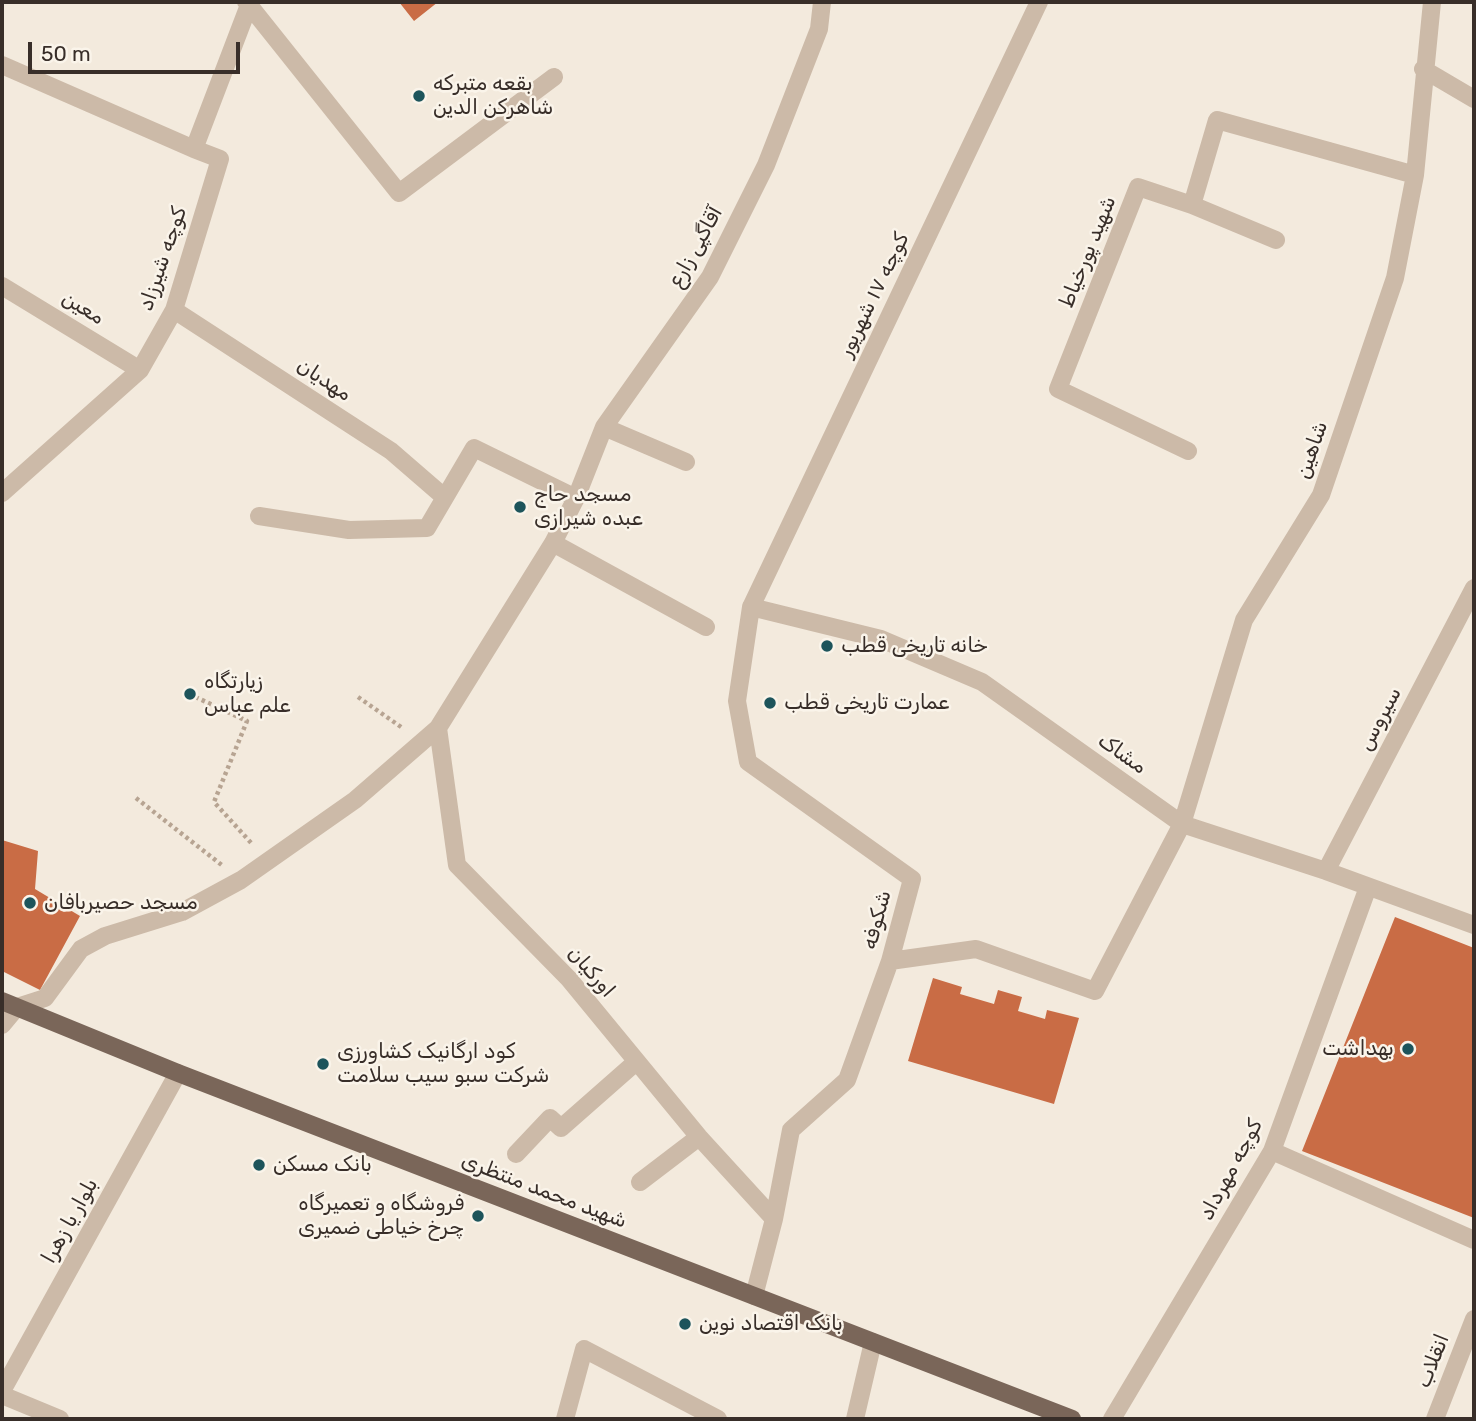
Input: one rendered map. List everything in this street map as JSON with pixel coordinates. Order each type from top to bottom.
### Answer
[{"type":"main road","name":"شهید محمد منتظری","points":[[9,1004],[178,1073],[1072,1419]]},
{"type":"street","name":"آقاگپی زارع","points":[[9,1004],[46,998],[81,949],[105,936],[182,912],[241,880],[355,800],[438,728],[553,543],[576,498],[604,427],[710,277],[766,165],[820,29],[822,2]]},
{"type":"street","name":"کوچه ۱۷ شهریور","points":[[751,607],[1039,2]]},
{"type":"street","name":"شاهین","points":[[890,961],[976,948],[1095,991],[1182,824],[1244,620],[1321,495],[1395,278],[1415,175],[1423,69],[1432,2]]},
{"type":"street","points":[[248,4],[399,193],[554,77]]},
{"type":"street","points":[[2,65],[194,149],[248,4]]},
{"type":"street","points":[[1423,69],[1474,99]]},
{"type":"street","points":[[1276,240],[1192,205],[1217,120],[1415,175]]},
{"type":"street","name":"کوچه شیرزاد","points":[[2,493],[140,370],[174,310],[220,159],[194,149]]},
{"type":"street","name":"شهید پورخیاط","points":[[1188,451],[1058,388],[1138,187],[1192,205]]},
{"type":"street","name":"معین","points":[[2,286],[140,370]]},
{"type":"street","name":"مهدیان","points":[[174,310],[391,451],[443,496]]},
{"type":"street","points":[[604,427],[687,462]]},
{"type":"street","points":[[259,516],[349,530],[427,528],[443,496],[474,448],[576,498]]},
{"type":"street","points":[[553,543],[706,627]]},
{"type":"street","name":"سیروس","points":[[1326,871],[1474,588]]},
{"type":"street","name":"مشاک","points":[[751,607],[881,639],[982,682],[1182,824],[1326,871],[1474,925]]},
{"type":"street","name":"شکوفه","points":[[751,607],[737,701],[748,762],[912,879],[890,961],[847,1080],[791,1130],[775,1219],[754,1296]]},
{"type":"street","name":"اورکیان","points":[[438,728],[457,864],[569,979],[699,1137],[775,1219]]},
{"type":"street","name":"کوچه مهرداد","points":[[1112,1419],[1272,1151],[1368,887]]},
{"type":"street","points":[[2,1025],[9,1004]]},
{"type":"street","points":[[516,1154],[550,1118],[561,1128],[636,1062]]},
{"type":"street","name":"بلوار یا زهرا","points":[[2,1393],[178,1073]]},
{"type":"street","points":[[640,1182],[699,1137]]},
{"type":"street","points":[[1272,1151],[1474,1240]]},
{"type":"street","name":"انقلاب","points":[[1435,1419],[1474,1320]]},
{"type":"street","points":[[855,1419],[873,1342]]},
{"type":"street","points":[[565,1419],[584,1349],[718,1419]]},
{"type":"street","points":[[2,1393],[60,1419]]},
{"type":"path","points":[[189,694],[247,721],[214,802],[268,862]]},
{"type":"path","points":[[358,697],[423,741]]},
{"type":"path","points":[[135,798],[241,880]]},
{"type":"building","points":[[399,2],[438,2],[414,21]]},
{"type":"building","name":"مسجد حصیربافان","points":[[2,840],[38,851],[35,889],[80,916],[40,990],[2,971]]},
{"type":"building","name":"بهداشت","points":[[1395,917],[1474,948],[1474,1218],[1302,1151]]},
{"type":"building","points":[[933,978],[962,987],[960,994],[994,1004],[998,990],[1022,997],[1018,1011],[1045,1019],[1047,1010],[1079,1018],[1054,1104],[908,1061]]},
{"type":"place","name":"بقعه متبرکه شاهرکن الدین","points":[[419,96]]},
{"type":"place","name":"مسجد حاج عبده شیرازی","points":[[520,507]]},
{"type":"place","name":"خانه تاریخی قطب","points":[[827,646]]},
{"type":"place","name":"زيارتگاه علم عباس","points":[[190,694]]},
{"type":"place","name":"عمارت تاریخی قطب","points":[[770,703]]},
{"type":"place","name":"مسجد حصیربافان","points":[[30,903]]},
{"type":"place","name":"بهداشت","points":[[1408,1049]]},
{"type":"place","name":"کود ارگانیک کشاورزی شرکت سبو سیب سلامت","points":[[323,1064]]},
{"type":"place","name":"بانک مسکن","points":[[259,1165]]},
{"type":"place","name":"فروشگاه و تعمیرگاه چرخ خیاطی ضمیری","points":[[478,1216]]},
{"type":"place","name":"بانک اقتصاد نوین","points":[[685,1324]]}]
